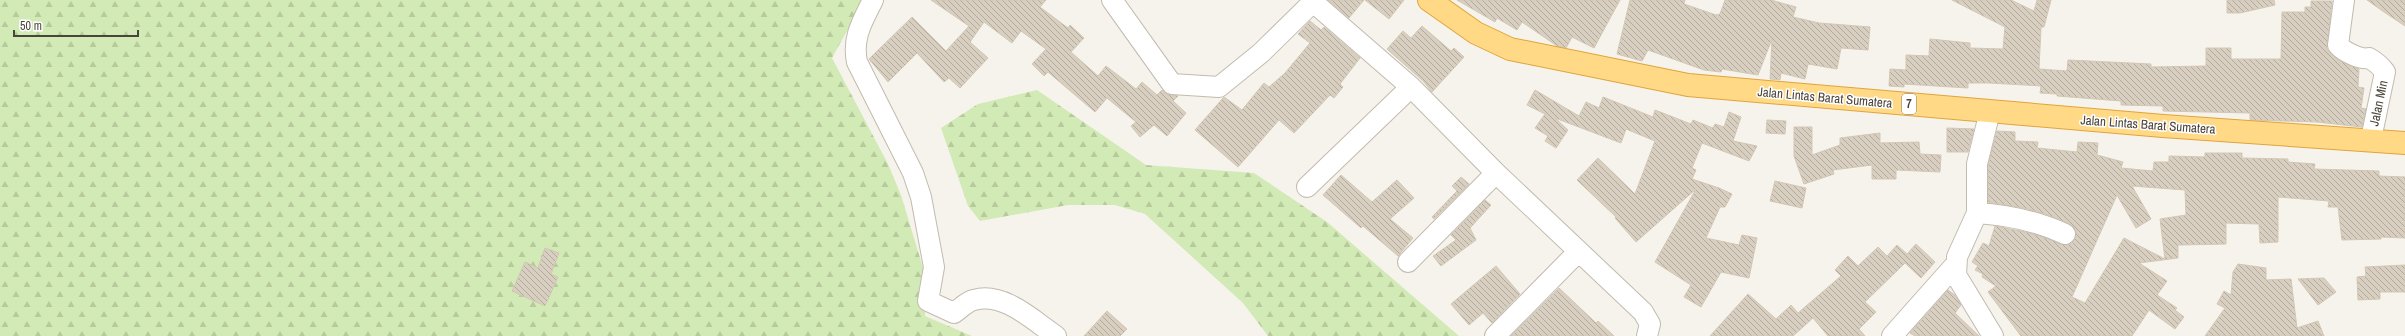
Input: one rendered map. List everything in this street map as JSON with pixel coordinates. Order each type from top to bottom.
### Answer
[{"type":"highway","name":"Jalan Lintas Barat Sumatera","points":[[1429,0],[1476,33],[1510,49],[1632,75],[1688,85],[2170,126],[2371,139],[2405,143]]},
{"type":"street","points":[[873,0],[857,32],[854,49],[857,62],[913,173],[921,197],[934,267],[928,301],[954,313],[973,300],[985,298],[995,300],[1014,307],[1056,336]]},
{"type":"street","points":[[1112,0],[1172,84],[1219,87],[1261,53],[1314,1],[1410,87],[1496,173],[1643,312],[1650,324],[1647,336]]},
{"type":"street","name":"Jalan Min","points":[[2344,0],[2338,45],[2343,50],[2364,59],[2369,58],[2374,60],[2380,64],[2385,72],[2371,139]]},
{"type":"street","points":[[1307,187],[1410,87]]},
{"type":"street","points":[[1990,111],[1977,164],[1977,213],[1957,257],[1956,274],[1993,336]]},
{"type":"street","points":[[1408,262],[1496,173]]},
{"type":"street","points":[[1977,213],[2003,216],[2038,223],[2065,234]]},
{"type":"street","points":[[1495,336],[1578,252]]},
{"type":"street","points":[[1892,336],[1956,264]]},
{"type":"green space","points":[[0,0],[864,0],[832,58],[888,164],[901,195],[927,281],[925,316],[972,336],[0,336]]},
{"type":"green space","points":[[1037,90],[1146,165],[1254,173],[1327,222],[1459,336],[1268,336],[1243,303],[1145,214],[1115,205],[1068,205],[980,221],[968,206],[941,128],[978,104]]},
{"type":"building","points":[[931,0],[1046,0],[1040,7],[1068,28],[1070,25],[1084,38],[1071,52],[1098,76],[1106,66],[1136,89],[1142,82],[1157,95],[1162,90],[1167,94],[1178,96],[1173,101],[1186,113],[1167,136],[1154,125],[1140,137],[1131,126],[1136,122],[1107,98],[1095,112],[1048,72],[1044,76],[1032,64],[1046,49],[1021,31],[1012,43],[984,22],[970,42],[988,58],[960,88],[949,78],[944,82],[917,53],[888,82],[869,59],[912,17],[946,51],[969,26]]},
{"type":"building","points":[[1328,0],[1364,0],[1349,18]]},
{"type":"building","points":[[1365,0],[1404,0],[1389,19]]},
{"type":"building","points":[[1457,0],[1620,0],[1594,48],[1572,37],[1566,48],[1557,46],[1522,22],[1517,30],[1497,18],[1495,22]]},
{"type":"building","points":[[1630,0],[1685,0],[1684,4],[1716,15],[1720,14],[1725,0],[1771,0],[1796,7],[1793,17],[1819,23],[1870,27],[1868,50],[1841,48],[1837,69],[1808,64],[1805,79],[1781,73],[1780,80],[1770,79],[1772,39],[1758,75],[1722,69],[1721,72],[1704,70],[1648,50],[1642,61],[1617,54]]},
{"type":"building","points":[[1952,0],[2011,0],[2034,11],[2037,0],[2051,0],[2044,27],[2041,27],[2039,69],[2067,71],[2068,60],[2151,64],[2151,67],[2206,66],[2206,48],[2231,48],[2231,59],[2281,59],[2282,12],[2305,12],[2305,7],[2311,7],[2311,1],[2332,1],[2327,48],[2338,60],[2359,69],[2358,87],[2364,88],[2361,108],[2366,109],[2362,127],[2317,122],[2250,120],[2250,113],[2163,111],[2163,106],[2121,105],[2121,101],[2057,96],[2057,94],[2040,93],[2041,86],[1968,83],[1968,88],[1904,84],[1904,87],[1889,86],[1890,69],[1906,70],[1906,55],[1929,56],[1930,39],[1970,43],[1970,48],[2003,49],[2005,27]]},
{"type":"building","points":[[2227,0],[2274,0],[2275,5],[2240,13],[2227,13]]},
{"type":"building","points":[[2367,0],[2405,0],[2405,26],[2384,12]]},
{"type":"building","points":[[1310,21],[1321,30],[1324,27],[1360,58],[1340,84],[1343,87],[1334,98],[1330,95],[1294,133],[1279,120],[1238,167],[1195,130],[1224,97],[1242,110],[1264,83],[1269,87],[1285,73],[1310,43],[1298,34]]},
{"type":"building","points":[[1422,26],[1451,51],[1454,48],[1464,57],[1432,92],[1423,81],[1387,49],[1403,31],[1411,38]]},
{"type":"building","points":[[1535,90],[1579,116],[1586,102],[1599,108],[1603,97],[1653,117],[1655,110],[1691,124],[1693,120],[1713,128],[1715,124],[1724,127],[1729,112],[1741,117],[1733,141],[1757,146],[1749,161],[1702,143],[1692,168],[1696,170],[1692,179],[1732,194],[1725,207],[1720,207],[1706,238],[1739,245],[1742,235],[1757,238],[1749,278],[1721,272],[1701,307],[1684,297],[1691,285],[1655,262],[1696,189],[1636,242],[1615,218],[1616,217],[1577,180],[1598,158],[1635,194],[1655,141],[1626,129],[1621,143],[1555,118],[1568,130],[1556,148],[1545,141],[1548,136],[1535,128],[1545,114],[1527,105]]},
{"type":"building","points":[[1767,120],[1786,121],[1785,134],[1766,133]]},
{"type":"building","points":[[1794,127],[1812,127],[1812,155],[1840,145],[1840,138],[1880,133],[1880,143],[1919,142],[1920,154],[1941,155],[1940,172],[1896,170],[1896,179],[1872,179],[1872,165],[1833,170],[1834,174],[1804,184],[1794,156]]},
{"type":"building","points":[[1947,128],[1974,129],[1968,152],[1947,152]]},
{"type":"building","points":[[1997,131],[2015,132],[2015,141],[2038,142],[2037,148],[2077,152],[2078,142],[2098,143],[2097,155],[2123,162],[2121,168],[2153,171],[2154,162],[2169,162],[2169,156],[2205,157],[2205,153],[2242,153],[2242,158],[2288,159],[2288,162],[2315,164],[2314,169],[2379,171],[2379,176],[2405,177],[2405,238],[2381,237],[2381,239],[2342,240],[2338,207],[2328,207],[2329,201],[2278,197],[2278,242],[2260,243],[2259,224],[2226,223],[2226,244],[2178,245],[2178,258],[2139,263],[2167,281],[2157,295],[2177,308],[2175,310],[2184,317],[2175,329],[2149,310],[2132,336],[2021,336],[1988,292],[1996,286],[1982,277],[1983,274],[1975,270],[1978,266],[1972,262],[1983,243],[1989,246],[1995,226],[2030,233],[2066,245],[2072,243],[2076,232],[2070,224],[2048,215],[2024,208],[1988,202],[1988,165]],"holes":[[[2132,186],[2185,190],[2186,215],[2160,219],[2165,259],[2124,238],[2085,303],[2072,297],[2117,195],[2136,228],[2151,219]]]},
{"type":"building","points":[[1341,175],[1372,202],[1397,180],[1414,198],[1390,219],[1413,238],[1398,256],[1363,226],[1361,228],[1323,195]]},
{"type":"building","points":[[1461,177],[1469,184],[1434,219],[1432,217],[1457,191],[1452,186]]},
{"type":"building","points":[[1775,181],[1806,188],[1802,208],[1770,201]]},
{"type":"building","points":[[1485,200],[1491,205],[1470,228],[1476,240],[1441,266],[1433,256],[1456,240],[1451,235]]},
{"type":"building","points":[[1916,244],[1935,262],[1921,278],[1905,263],[1865,302],[1876,312],[1859,329],[1865,336],[1828,336],[1813,318],[1793,336],[1710,336],[1748,294],[1776,319],[1791,305],[1798,313],[1841,276],[1835,270],[1848,256],[1858,266],[1878,247],[1887,256],[1897,245],[1907,254]]},
{"type":"building","points":[[545,248],[559,253],[551,274],[558,277],[545,306],[512,291],[525,262],[538,268]]},
{"type":"building","points":[[2238,264],[2266,268],[2266,280],[2291,279],[2297,328],[2318,321],[2324,336],[2205,336],[2225,308],[2217,304],[2224,291],[2231,295],[2233,272]]},
{"type":"building","points":[[2405,265],[2405,292],[2380,292],[2380,299],[2358,300],[2357,277],[2366,276],[2365,267]]},
{"type":"building","points":[[1496,266],[1520,294],[1492,323],[1483,313],[1469,325],[1451,304]]},
{"type":"building","points":[[2324,278],[2336,292],[2318,305],[2298,279]]},
{"type":"building","points":[[1559,288],[1596,323],[1598,321],[1614,336],[1511,336]]},
{"type":"building","points":[[1948,290],[1955,295],[1961,305],[1955,313],[1979,336],[1915,336],[1910,333]]},
{"type":"building","points":[[1107,311],[1127,329],[1120,336],[1084,336]]}]
